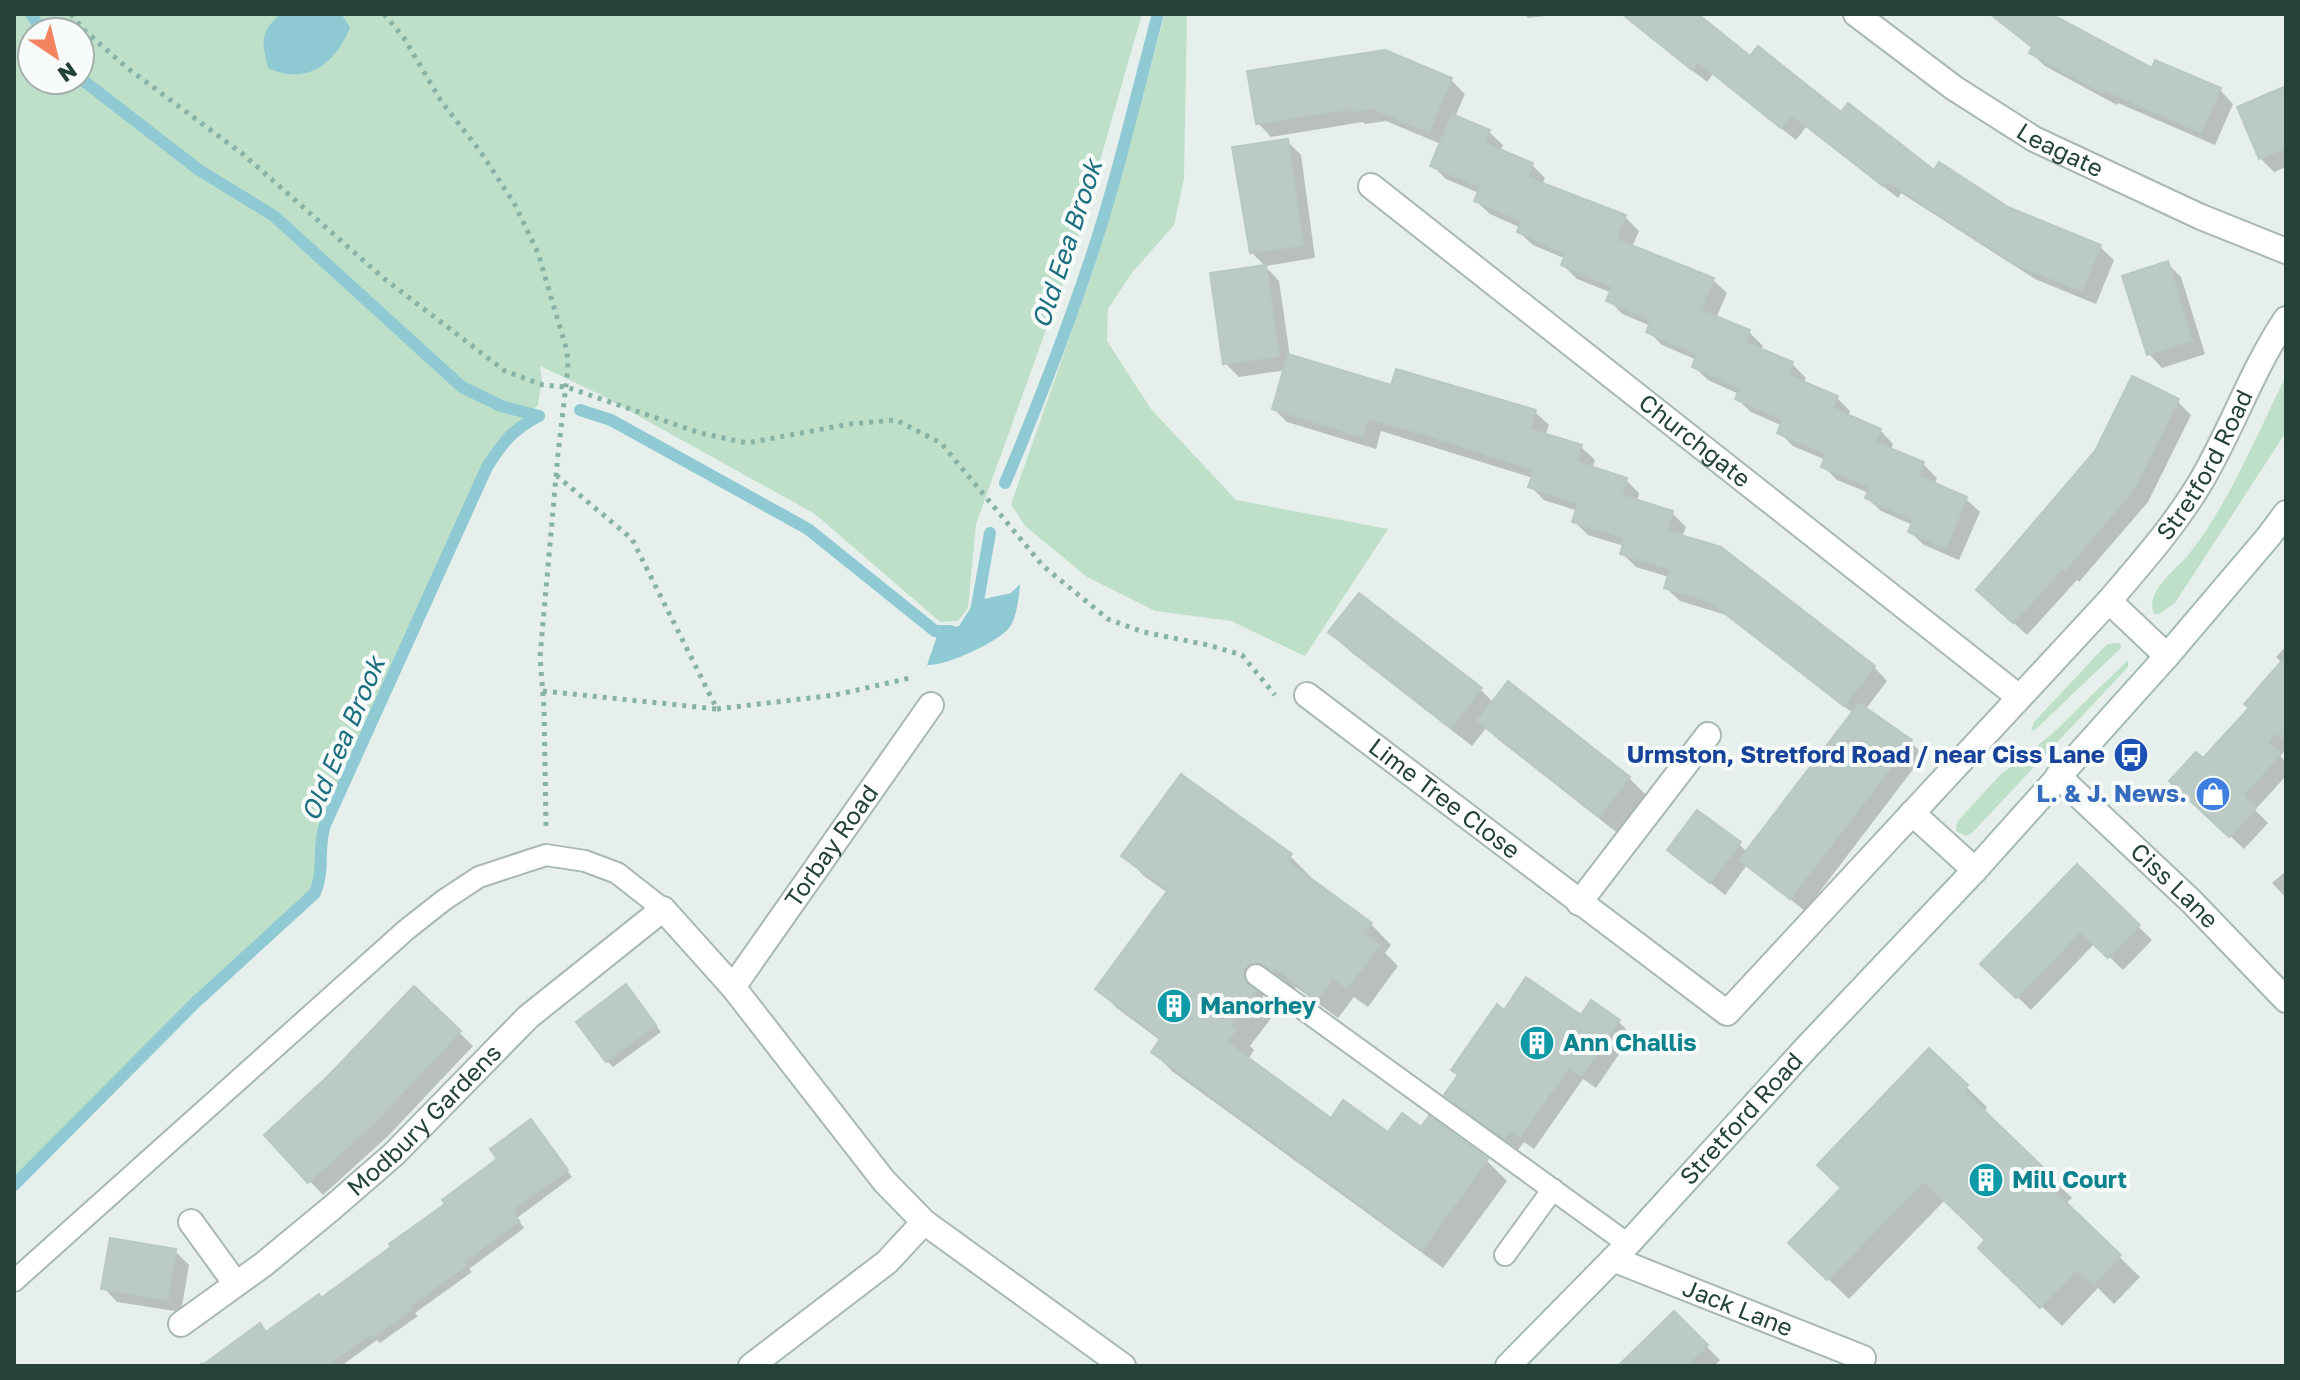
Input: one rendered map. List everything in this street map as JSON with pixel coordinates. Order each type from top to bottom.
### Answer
[{"type":"street","name":"Leagate","points":[[1856,14],[1954,88],[2034,139],[2201,217],[2286,251]]},
{"type":"street","name":"Churchgate","points":[[1371,186],[2019,697]]},
{"type":"street","name":"Stretford Road","points":[[1727,1013],[2109,601],[2162,539],[2202,480],[2231,427],[2268,345],[2286,319]]},
{"type":"street","name":"Stretford Road","points":[[1508,1366],[1621,1252],[1807,1047],[1975,870],[2167,656],[2286,513]]},
{"type":"street","points":[[2109,601],[2167,656]]},
{"type":"street","name":"Lime Tree Close","points":[[1307,695],[1727,1013]]},
{"type":"street","name":"Torbay Road","points":[[733,987],[931,705]]},
{"type":"street","points":[[1579,903],[1708,735]]},
{"type":"street","name":"Ciss Lane","points":[[2058,776],[2192,902],[2286,1000]]},
{"type":"street","points":[[1912,813],[1975,870]]},
{"type":"street","points":[[663,909],[733,987],[884,1181],[924,1222],[1123,1366]]},
{"type":"street","name":"Modbury Gardens","points":[[181,1324],[287,1245],[394,1154],[528,1017],[663,909]]},
{"type":"street","points":[[191,1222],[236,1284]]},
{"type":"street","points":[[751,1366],[887,1262],[924,1222]]},
{"type":"street","name":"Jack Lane","points":[[1621,1252],[1859,1362]]},
{"type":"lane","points":[[14,1281],[406,930],[479,877],[546,855],[585,861],[617,873],[663,909]]},
{"type":"lane","points":[[1256,975],[1553,1189],[1621,1252]]},
{"type":"lane","points":[[1505,1255],[1553,1189]]},
{"type":"path","points":[[71,14],[83,29],[126,67],[244,155],[382,277],[505,371],[543,385],[566,387],[700,433],[747,443],[850,424],[896,420],[941,443],[1043,566],[1108,619],[1143,632],[1242,655],[1276,697],[1307,695]]},
{"type":"path","points":[[384,14],[404,38],[441,101],[514,203],[538,253],[567,351],[540,657],[546,855]]},
{"type":"path","points":[[556,476],[632,539],[717,709]]},
{"type":"path","points":[[543,691],[717,709],[835,695],[920,674]]},
{"type":"green space","points":[[14,14],[1142,14],[1073,255],[976,524],[968,608],[958,621],[940,622],[815,514],[599,394],[540,366],[542,380],[538,405],[500,446],[487,467],[325,825],[320,876],[315,893],[196,1002],[14,1185]]},
{"type":"green space","points":[[1165,14],[1187,14],[1184,179],[1174,225],[1131,274],[1108,309],[1107,341],[1151,409],[1236,500],[1388,529],[1305,656],[1231,621],[1155,611],[1087,577],[1025,526],[1011,504],[1094,268]]},
{"type":"green space","points":[[2286,376],[2286,432],[2175,603],[2154,614],[2153,598],[2157,590],[2189,554],[2217,513]]},
{"type":"green space","points":[[2120,643],[2121,648],[2031,731],[2034,722],[2107,644]]},
{"type":"green space","points":[[2128,660],[2128,667],[1973,832],[1966,836],[1956,831],[1957,822],[2000,775],[2052,734]]},
{"type":"water","points":[[280,14],[341,14],[350,27],[337,52],[318,68],[307,73],[282,73],[268,68],[264,44],[268,27]]},
{"type":"water","points":[[1020,584],[1014,619],[1003,634],[958,658],[927,665],[936,639],[935,631],[959,626],[975,601],[1011,593]]},
{"type":"building","points":[[1622,14],[1698,14],[1750,56],[1758,46],[1841,112],[1848,103],[1934,170],[1939,162],[2008,207],[2101,245],[2082,291],[2019,266],[1887,181],[1883,186],[1792,115],[1781,128],[1698,62],[1692,70]]},
{"type":"building","points":[[1990,14],[2051,14],[2152,68],[2155,60],[2221,88],[2201,133],[2104,90],[2103,93],[2029,53],[2032,47]]},
{"type":"building","points":[[1385,50],[1452,78],[1429,132],[1371,108],[1256,124],[1247,71]]},
{"type":"building","points":[[2286,86],[2286,148],[2259,159],[2237,107]]},
{"type":"building","points":[[1452,114],[1490,130],[1485,143],[1533,163],[1527,177],[1626,215],[1616,239],[1714,278],[1701,310],[1750,330],[1745,342],[1793,362],[1788,375],[1838,396],[1833,408],[1881,429],[1875,442],[1924,462],[1919,476],[1967,497],[1946,548],[1908,532],[1913,519],[1865,498],[1870,487],[1821,467],[1826,454],[1777,433],[1783,420],[1735,399],[1740,388],[1692,367],[1697,354],[1646,332],[1651,320],[1606,301],[1612,287],[1561,265],[1566,253],[1517,232],[1522,221],[1474,201],[1480,187],[1430,166]]},
{"type":"building","points":[[1288,139],[1303,245],[1250,253],[1232,147]]},
{"type":"building","points":[[2168,261],[2192,340],[2147,355],[2122,276]]},
{"type":"building","points":[[1266,265],[1279,356],[1223,364],[1210,273]]},
{"type":"building","points":[[1288,354],[1391,385],[1396,369],[1536,410],[1530,429],[1582,445],[1577,462],[1627,478],[1622,495],[1673,511],[1667,531],[1721,547],[1875,666],[1844,706],[1710,602],[1664,588],[1670,569],[1620,554],[1625,538],[1572,522],[1578,503],[1528,487],[1534,470],[1368,419],[1362,437],[1272,409]]},
{"type":"building","points":[[2132,376],[2179,399],[2135,488],[2065,570],[2063,568],[2013,623],[1976,590],[2095,451]]},
{"type":"building","points":[[1359,593],[1482,688],[1451,728],[1328,632]]},
{"type":"building","points":[[2286,656],[2286,741],[2276,732],[2268,742],[2281,754],[2243,795],[2256,808],[2229,837],[2169,781],[2196,752],[2203,758],[2249,708],[2244,704]]},
{"type":"building","points":[[1508,681],[1630,777],[1599,816],[1477,721]]},
{"type":"building","points":[[1859,703],[1912,740],[1790,899],[1739,860]]},
{"type":"building","name":"Manorhey","points":[[1181,774],[1292,854],[1287,861],[1372,923],[1364,934],[1380,945],[1347,988],[1333,978],[1317,999],[1275,968],[1273,971],[1258,962],[1250,964],[1243,973],[1244,980],[1256,991],[1230,1025],[1236,1029],[1227,1042],[1331,1118],[1343,1100],[1388,1132],[1402,1113],[1421,1127],[1429,1116],[1488,1159],[1422,1250],[1151,1052],[1161,1038],[1095,989],[1168,890],[1121,856]]},
{"type":"building","points":[[1697,810],[1741,842],[1710,883],[1667,850]]},
{"type":"building","points":[[2077,864],[2140,925],[2108,958],[2080,932],[2016,998],[1980,964]]},
{"type":"building","name":"Ann Challis","points":[[1526,977],[1581,1015],[1591,1000],[1620,1020],[1582,1076],[1569,1067],[1520,1137],[1510,1130],[1504,1138],[1444,1095],[1458,1075],[1451,1070],[1497,1004],[1504,1010]]},
{"type":"building","points":[[626,984],[656,1025],[606,1062],[576,1022]]},
{"type":"building","points":[[414,986],[461,1031],[374,1123],[308,1183],[264,1135],[327,1077]]},
{"type":"building","name":"Mill Court","points":[[1929,1048],[1968,1085],[1964,1091],[2053,1177],[2046,1183],[2121,1255],[2093,1285],[2077,1269],[2040,1308],[1978,1248],[1985,1240],[1924,1181],[1827,1280],[1788,1243],[1841,1188],[1817,1165]]},
{"type":"building","points":[[531,1119],[568,1170],[512,1210],[519,1221],[464,1262],[467,1265],[411,1306],[413,1309],[326,1366],[201,1366],[260,1323],[266,1332],[319,1294],[321,1298],[391,1247],[389,1244],[445,1204],[442,1200],[497,1159],[490,1149]]},
{"type":"building","points":[[110,1238],[176,1249],[168,1300],[101,1289]]},
{"type":"building","points":[[1674,1311],[1708,1345],[1686,1366],[1618,1366]]},
{"type":"waterway","name":"Old Eea Brook","points":[[1005,483],[1077,299],[1115,176],[1158,14]]},
{"type":"waterway","points":[[96,90],[199,170],[274,216],[462,387],[501,406],[539,416]]},
{"type":"waterway","name":"Old Eea Brook","points":[[580,410],[611,420],[808,529],[935,631],[951,631]]},
{"type":"waterway","name":"Old Eea Brook","points":[[14,1185],[196,1002],[315,893],[320,876],[325,825],[487,467],[509,437],[539,416]]},
{"type":"waterway","name":"Old Eea Brook","points":[[976,612],[990,533]]},
{"type":"place","name":"Urmston, Stretford Road / near Ciss Lane","points":[[2131,755]]},
{"type":"place","name":"L. & J. News.","points":[[2213,794]]},
{"type":"place","name":"Manorhey","points":[[1174,1006]]},
{"type":"place","name":"Ann Challis","points":[[1537,1043]]},
{"type":"place","name":"Mill Court","points":[[1986,1180]]}]
